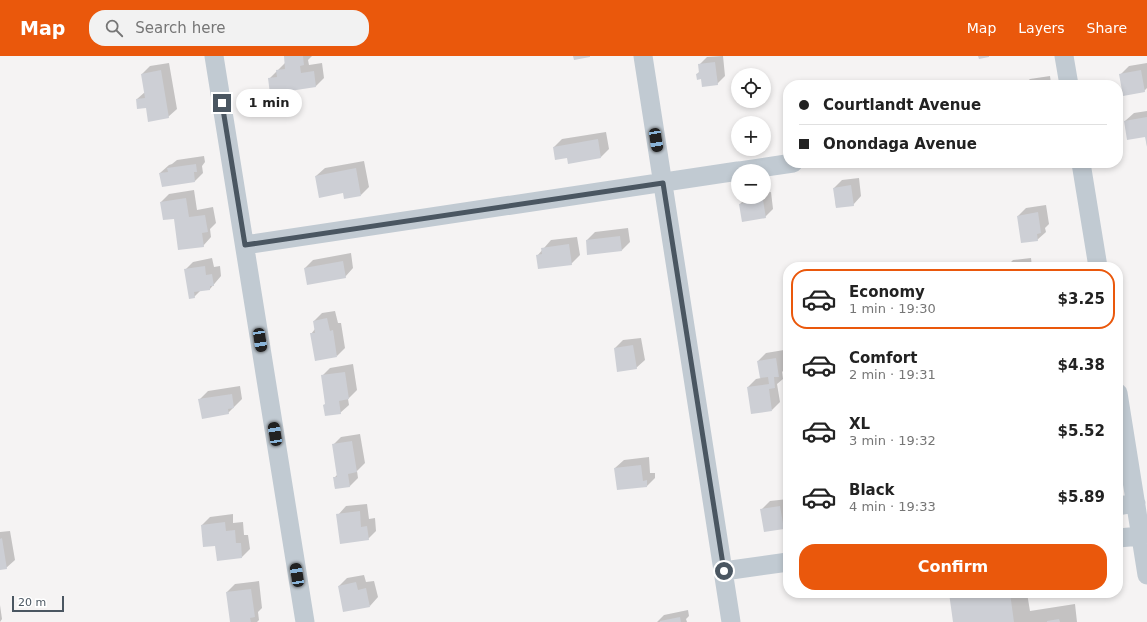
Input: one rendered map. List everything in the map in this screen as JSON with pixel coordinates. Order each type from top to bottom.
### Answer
[{"type":"street","points":[[214,56],[305,622]]},
{"type":"street","points":[[643,56],[732,622]]},
{"type":"street","points":[[1064,56],[1067,80]]},
{"type":"street","points":[[771,166],[783,164]]},
{"type":"street","points":[[1082,168],[1097,262]]},
{"type":"street","points":[[245,245],[731,172]]},
{"type":"street","points":[[1123,455],[1127,505],[1142,528],[1147,575]]},
{"type":"street","points":[[1123,536],[1142,528]]},
{"type":"street","points":[[724,571],[783,563]]},
{"type":"building","points":[[284,56],[303,56],[304,65],[300,66],[301,73],[314,71],[316,87],[283,92],[283,96],[277,97],[277,93],[270,94],[268,78],[277,77],[276,70],[285,69]]},
{"type":"building","points":[[573,56],[590,56],[590,57],[574,60]]},
{"type":"building","points":[[978,56],[989,56],[989,57],[979,59]]},
{"type":"building","points":[[715,62],[718,85],[702,87],[701,79],[697,80],[696,74],[699,73],[698,64]]},
{"type":"building","points":[[161,70],[169,118],[148,122],[146,108],[137,109],[136,99],[145,98],[141,74]]},
{"type":"building","points":[[1141,70],[1145,92],[1123,96],[1123,80],[1120,80],[1119,74]]},
{"type":"building","points":[[1147,117],[1147,147],[1145,137],[1127,140],[1124,121]]},
{"type":"building","points":[[598,139],[601,158],[568,164],[567,158],[555,160],[553,147]]},
{"type":"building","points":[[196,164],[197,172],[194,172],[195,182],[162,187],[159,173],[168,172],[167,168]]},
{"type":"building","points":[[356,168],[361,196],[344,199],[343,193],[319,198],[315,176]]},
{"type":"building","points":[[851,185],[854,206],[836,208],[833,188]]},
{"type":"building","points":[[186,198],[189,217],[205,215],[208,232],[202,233],[204,247],[178,250],[174,219],[163,220],[160,202]]},
{"type":"building","points":[[739,204],[764,204],[766,218],[742,222]]},
{"type":"building","points":[[1038,212],[1041,233],[1037,234],[1038,241],[1021,243],[1017,216]]},
{"type":"building","points":[[620,236],[622,251],[587,255],[586,240]]},
{"type":"building","points":[[569,244],[572,265],[538,269],[536,255],[542,254],[541,248]]},
{"type":"building","points":[[343,261],[346,278],[307,285],[304,268]]},
{"type":"building","points":[[205,266],[206,275],[212,274],[214,286],[210,286],[210,290],[194,292],[195,298],[189,299],[184,269]]},
{"type":"building","points":[[327,318],[330,331],[333,330],[337,357],[315,361],[310,333],[315,333],[313,321]]},
{"type":"building","points":[[633,345],[637,369],[617,372],[614,348]]},
{"type":"building","points":[[776,358],[779,377],[774,377],[775,388],[769,389],[772,411],[751,414],[747,387],[769,384],[768,377],[760,378],[757,361]]},
{"type":"building","points":[[345,372],[349,399],[339,401],[341,414],[325,416],[321,375]]},
{"type":"building","points":[[232,394],[234,408],[228,409],[229,414],[202,419],[198,399]]},
{"type":"building","points":[[352,441],[357,472],[348,474],[350,487],[335,489],[333,477],[337,477],[332,444]]},
{"type":"building","points":[[641,465],[643,481],[647,480],[647,487],[617,490],[614,468]]},
{"type":"building","points":[[780,506],[783,529],[764,532],[760,509]]},
{"type":"building","points":[[360,511],[361,527],[367,526],[369,540],[340,544],[336,514]]},
{"type":"building","points":[[225,522],[226,531],[235,530],[236,543],[241,543],[242,558],[217,561],[215,546],[203,547],[201,525]]},
{"type":"building","points":[[2,538],[7,569],[0,570],[0,539]]},
{"type":"building","points":[[356,582],[358,590],[366,588],[370,607],[343,612],[338,586]]},
{"type":"building","points":[[251,589],[255,617],[250,618],[251,622],[230,622],[226,592]]},
{"type":"building","points":[[950,598],[1011,598],[1014,622],[953,622]]},
{"type":"building","points":[[680,617],[681,622],[660,622],[660,621]]},
{"type":"building","points":[[1059,619],[1060,622],[1047,622],[1047,621]]},
{"type":"route","points":[[222,103],[245,245],[663,183],[724,571]]}]
